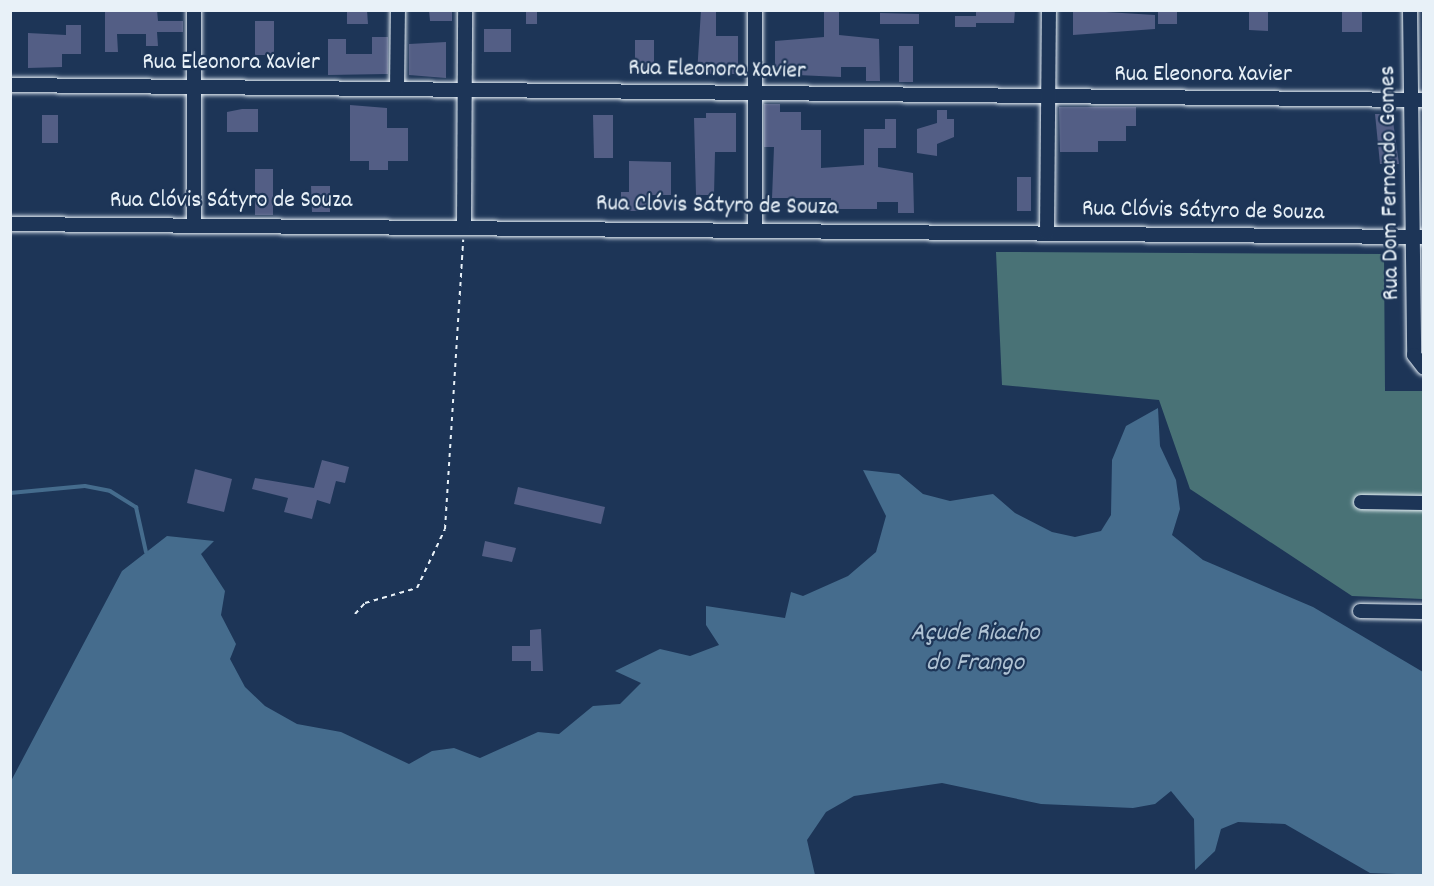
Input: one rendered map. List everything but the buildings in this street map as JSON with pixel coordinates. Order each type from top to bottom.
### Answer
[{"type":"street","points":[[194,10],[194,225]]},
{"type":"street","points":[[397,88],[398,10]]},
{"type":"street","points":[[464,225],[465,10]]},
{"type":"street","points":[[755,10],[755,231]]},
{"type":"street","points":[[1047,233],[1049,10]]},
{"type":"street","name":"Rua Dom Fernando Gomes","points":[[1410,10],[1419,100],[1420,237],[1414,355],[1424,368]]},
{"type":"street","name":"Rua Eleonora Xavier","points":[[10,85],[1419,100]]},
{"type":"street","name":"Rua Clóvis Sátyro de Souza","points":[[10,224],[464,225],[755,231],[1420,237]]},
{"type":"street","points":[[1361,502],[1424,503]]},
{"type":"street","points":[[1360,611],[1424,612]]},
{"type":"path","points":[[355,614],[376,599],[417,588],[445,529],[464,225]]},
{"type":"green space","points":[[996,252],[1384,254],[1385,391],[1423,391],[1423,599],[1352,596],[1190,489],[1159,400],[1002,385]]},
{"type":"water","name":"Açude Riacho do Frango","points":[[1158,408],[1160,446],[1176,480],[1180,509],[1172,535],[1203,560],[1313,607],[1423,672],[1423,875],[1370,873],[1285,824],[1238,822],[1221,829],[1215,851],[1195,870],[1194,819],[1171,791],[1155,804],[1133,808],[1041,804],[942,783],[854,796],[826,812],[807,840],[815,875],[11,875],[11,781],[122,571],[167,536],[214,541],[201,554],[225,591],[221,615],[236,644],[230,659],[245,687],[265,706],[297,724],[341,732],[409,764],[432,751],[454,748],[480,758],[538,732],[559,734],[593,706],[620,704],[641,683],[615,671],[660,649],[690,656],[719,645],[706,625],[706,606],[785,618],[791,592],[803,596],[848,576],[876,552],[886,516],[863,470],[899,474],[923,494],[950,501],[993,494],[1015,513],[1052,532],[1075,537],[1101,531],[1111,515],[1112,460],[1126,426]]},
{"type":"waterway","points":[[10,493],[85,486],[110,491],[136,507],[146,552]]}]
